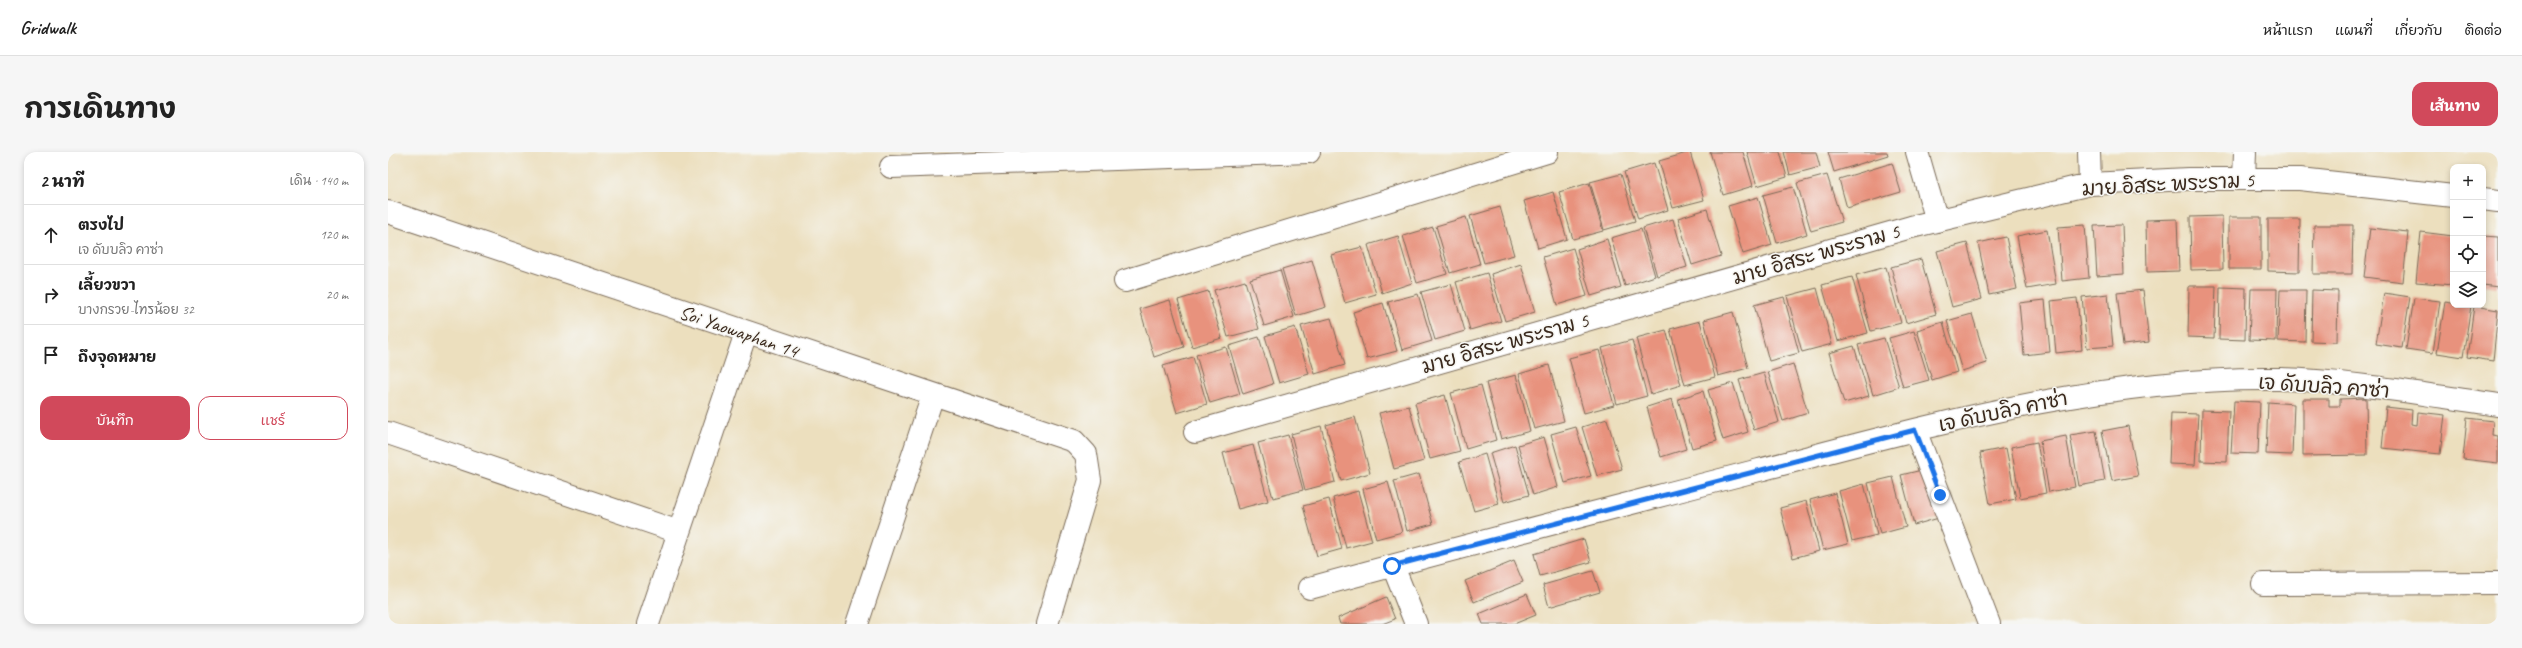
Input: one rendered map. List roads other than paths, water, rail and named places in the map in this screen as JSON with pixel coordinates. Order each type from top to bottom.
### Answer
[{"type":"street","points":[[891,167],[1309,152]]},
{"type":"street","points":[[1125,281],[1547,152]]},
{"type":"street","points":[[1917,152],[1937,221]]},
{"type":"street","points":[[2089,152],[2090,184]]},
{"type":"street","points":[[2244,179],[2245,152]]},
{"type":"street","name":"มาย อิสระ พระราม 5","points":[[1195,432],[1937,221],[2090,184],[2244,179],[2300,179],[2450,196]]},
{"type":"street","points":[[2486,199],[2498,200]]},
{"type":"street","name":"Soi Yaowaphan 14","points":[[388,212],[746,333],[1074,441],[1086,454],[1090,480],[1047,624]]},
{"type":"street","points":[[648,624],[746,333]]},
{"type":"street","name":"เจ ดับบลิว คาซ่า","points":[[1310,588],[1915,430],[2042,400],[2182,383],[2280,379],[2381,388],[2498,405]]},
{"type":"street","points":[[857,624],[933,395]]},
{"type":"street","points":[[1915,430],[1989,624]]},
{"type":"street","points":[[388,433],[679,532]]},
{"type":"street","points":[[1392,566],[1416,624]]},
{"type":"street","points":[[2263,584],[2498,583]]}]
